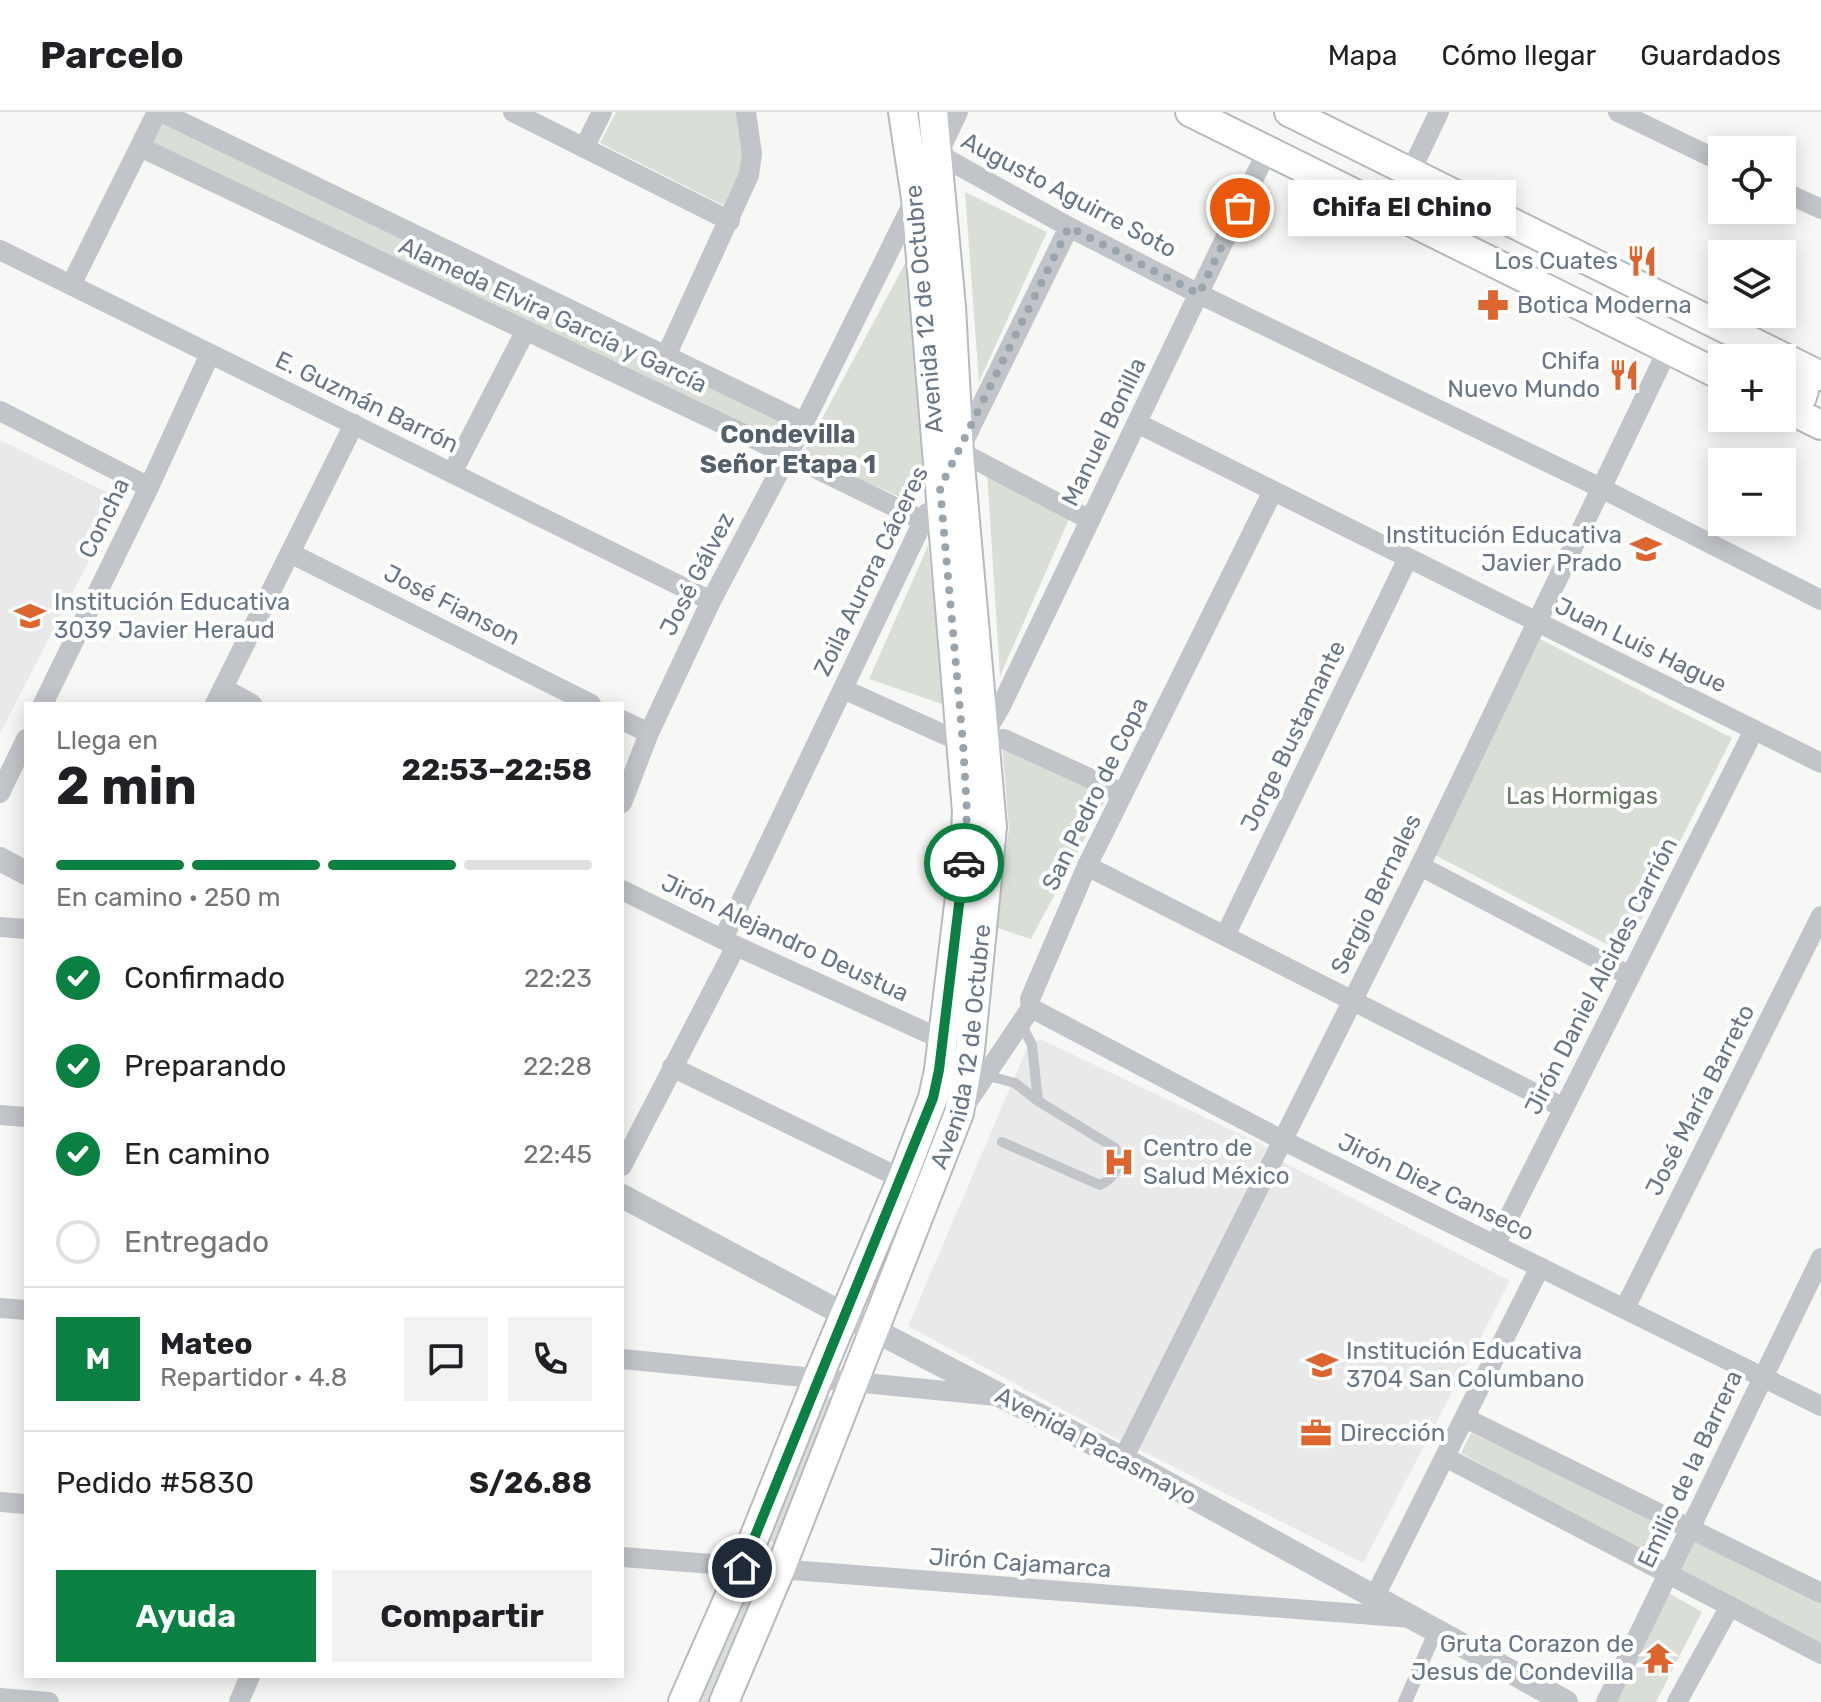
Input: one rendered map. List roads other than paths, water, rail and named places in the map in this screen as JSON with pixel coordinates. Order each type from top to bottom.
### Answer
[{"type":"main road","name":"Avenida 12 de Octubre","points":[[724,1702],[780,1570],[959,1113],[970,1050],[992,827],[978,739],[933,527],[940,488],[916,198],[903,112]]},
{"type":"main road","name":"Avenida 12 de Octubre","points":[[683,1702],[742,1568],[902,1179],[933,1098],[943,1041],[965,856],[967,812],[978,739],[951,307],[933,112]]},
{"type":"main road","points":[[1190,112],[1708,369]]},
{"type":"main road","points":[[1289,112],[1810,371],[1802,397],[1796,400]]},
{"type":"main road","points":[[1796,412],[1821,425]]},
{"type":"street","points":[[71,285],[159,112]]},
{"type":"street","name":"Alameda Elvira García y García","points":[[159,112],[803,422]]},
{"type":"street","points":[[513,112],[730,221]]},
{"type":"street","points":[[584,148],[602,112]]},
{"type":"street","points":[[666,356],[749,175],[752,154],[746,112]]},
{"type":"street","name":"José Gálvez","points":[[624,798],[649,733],[711,601],[788,455],[958,112]]},
{"type":"street","points":[[1410,173],[1439,112]]},
{"type":"street","points":[[1618,112],[1708,155]]},
{"type":"street","name":"Alameda Elvira García y García","points":[[140,147],[933,527]]},
{"type":"street","name":"Manuel Bonilla","points":[[978,739],[1090,520],[1267,151]]},
{"type":"street","name":"Augusto Aguirre Soto","points":[[937,156],[1199,294],[1601,488],[1821,600]]},
{"type":"street","points":[[1796,197],[1821,209]]},
{"type":"street","name":"Zoila Aurora Cáceres","points":[[940,488],[1069,227]]},
{"type":"street","name":"E. Guzmán Barrón","points":[[0,250],[711,601]]},
{"type":"street","points":[[452,473],[526,330]]},
{"type":"street","name":"Sergio Bernales","points":[[1123,1459],[1420,866],[1668,349]]},
{"type":"street","name":"Concha","points":[[44,702],[210,354]]},
{"type":"street","points":[[0,411],[149,487]]},
{"type":"street","name":"Juan Luis Hague","points":[[1137,423],[1821,763]]},
{"type":"street","points":[[244,702],[219,696],[354,424]]},
{"type":"street","points":[[959,452],[1090,520]]},
{"type":"street","name":"San Pedro de Copa","points":[[959,1113],[1026,1016],[1030,999],[1087,866],[1273,491]]},
{"type":"street","name":"Zoila Aurora Cáceres","points":[[624,1162],[730,942],[843,689],[933,527]]},
{"type":"street","name":"José Fianson","points":[[290,553],[587,702]]},
{"type":"street","name":"Jorge Bustamante","points":[[1225,936],[1408,558]]},
{"type":"street","points":[[843,689],[978,739],[1004,739],[1122,793]]},
{"type":"street","points":[[624,721],[649,733]]},
{"type":"street","name":"Jirón Daniel Alcides Carrión","points":[[1495,1245],[1754,730]]},
{"type":"street","points":[[0,793],[24,743]]},
{"type":"street","points":[[0,859],[24,872]]},
{"type":"street","points":[[1087,866],[1564,1108]]},
{"type":"street","points":[[1420,866],[1630,976]]},
{"type":"street","name":"Jirón Alejandro Deustua","points":[[624,891],[943,1041],[970,1050]]},
{"type":"street","name":"José María Barreto","points":[[1625,1308],[1821,916]]},
{"type":"street","points":[[0,927],[24,929]]},
{"type":"street","name":"Jirón Diez Canseco","points":[[1026,1016],[1821,1406]]},
{"type":"street","points":[[672,1067],[902,1179]]},
{"type":"street","points":[[0,1115],[24,1117]]},
{"type":"street","name":"Avenida Pacasmayo","points":[[624,1197],[1123,1459],[1566,1702]]},
{"type":"street","name":"Emilio de la Barrera","points":[[1606,1702],[1821,1258]]},
{"type":"street","points":[[1375,1596],[1540,1267]]},
{"type":"street","points":[[0,1308],[24,1310]]},
{"type":"street","points":[[624,1359],[1004,1397]]},
{"type":"street","points":[[1465,1418],[1821,1593]]},
{"type":"street","points":[[1445,1457],[1821,1654]]},
{"type":"street","points":[[0,1502],[24,1504]]},
{"type":"street","name":"Jirón Cajamarca","points":[[624,1557],[1426,1624]]},
{"type":"street","points":[[1677,1702],[1730,1606]]},
{"type":"street","points":[[1405,1702],[1426,1624]]},
{"type":"street","points":[[239,1702],[249,1678]]},
{"type":"street","points":[[0,1698],[49,1702]]},
{"type":"lane","points":[[1026,1016],[1038,1101]]},
{"type":"lane","points":[[985,1075],[1015,1083],[1038,1101],[1115,1148],[1121,1155],[1109,1181],[1100,1185],[1002,1142]]},
{"type":"place","name":"Chifa El Chino","points":[[1240,208]]},
{"type":"place","name":"Los Cuates","points":[[1642,261]]},
{"type":"place","name":"Botica Moderna","points":[[1493,305]]},
{"type":"place","name":"Chifa Nuevo Mundo","points":[[1624,375]]},
{"type":"place","name":"Institución Educativa Javier Prado","points":[[1646,549]]},
{"type":"place","name":"Institución Educativa 3039 Javier Heraud","points":[[30,616]]},
{"type":"place","name":"Centro de Salud México","points":[[1119,1162]]},
{"type":"place","name":"Institución Educativa 3704 San Columbano","points":[[1322,1365]]},
{"type":"place","name":"Dirección","points":[[1316,1433]]},
{"type":"place","name":"Gruta Corazon de Jesus de Condevilla","points":[[1658,1658]]},
{"type":"district","name":"Condevilla Señor Etapa 1","points":[[788,449]]},
{"type":"park label","name":"Las Hormigas","points":[[1582,796]]}]
